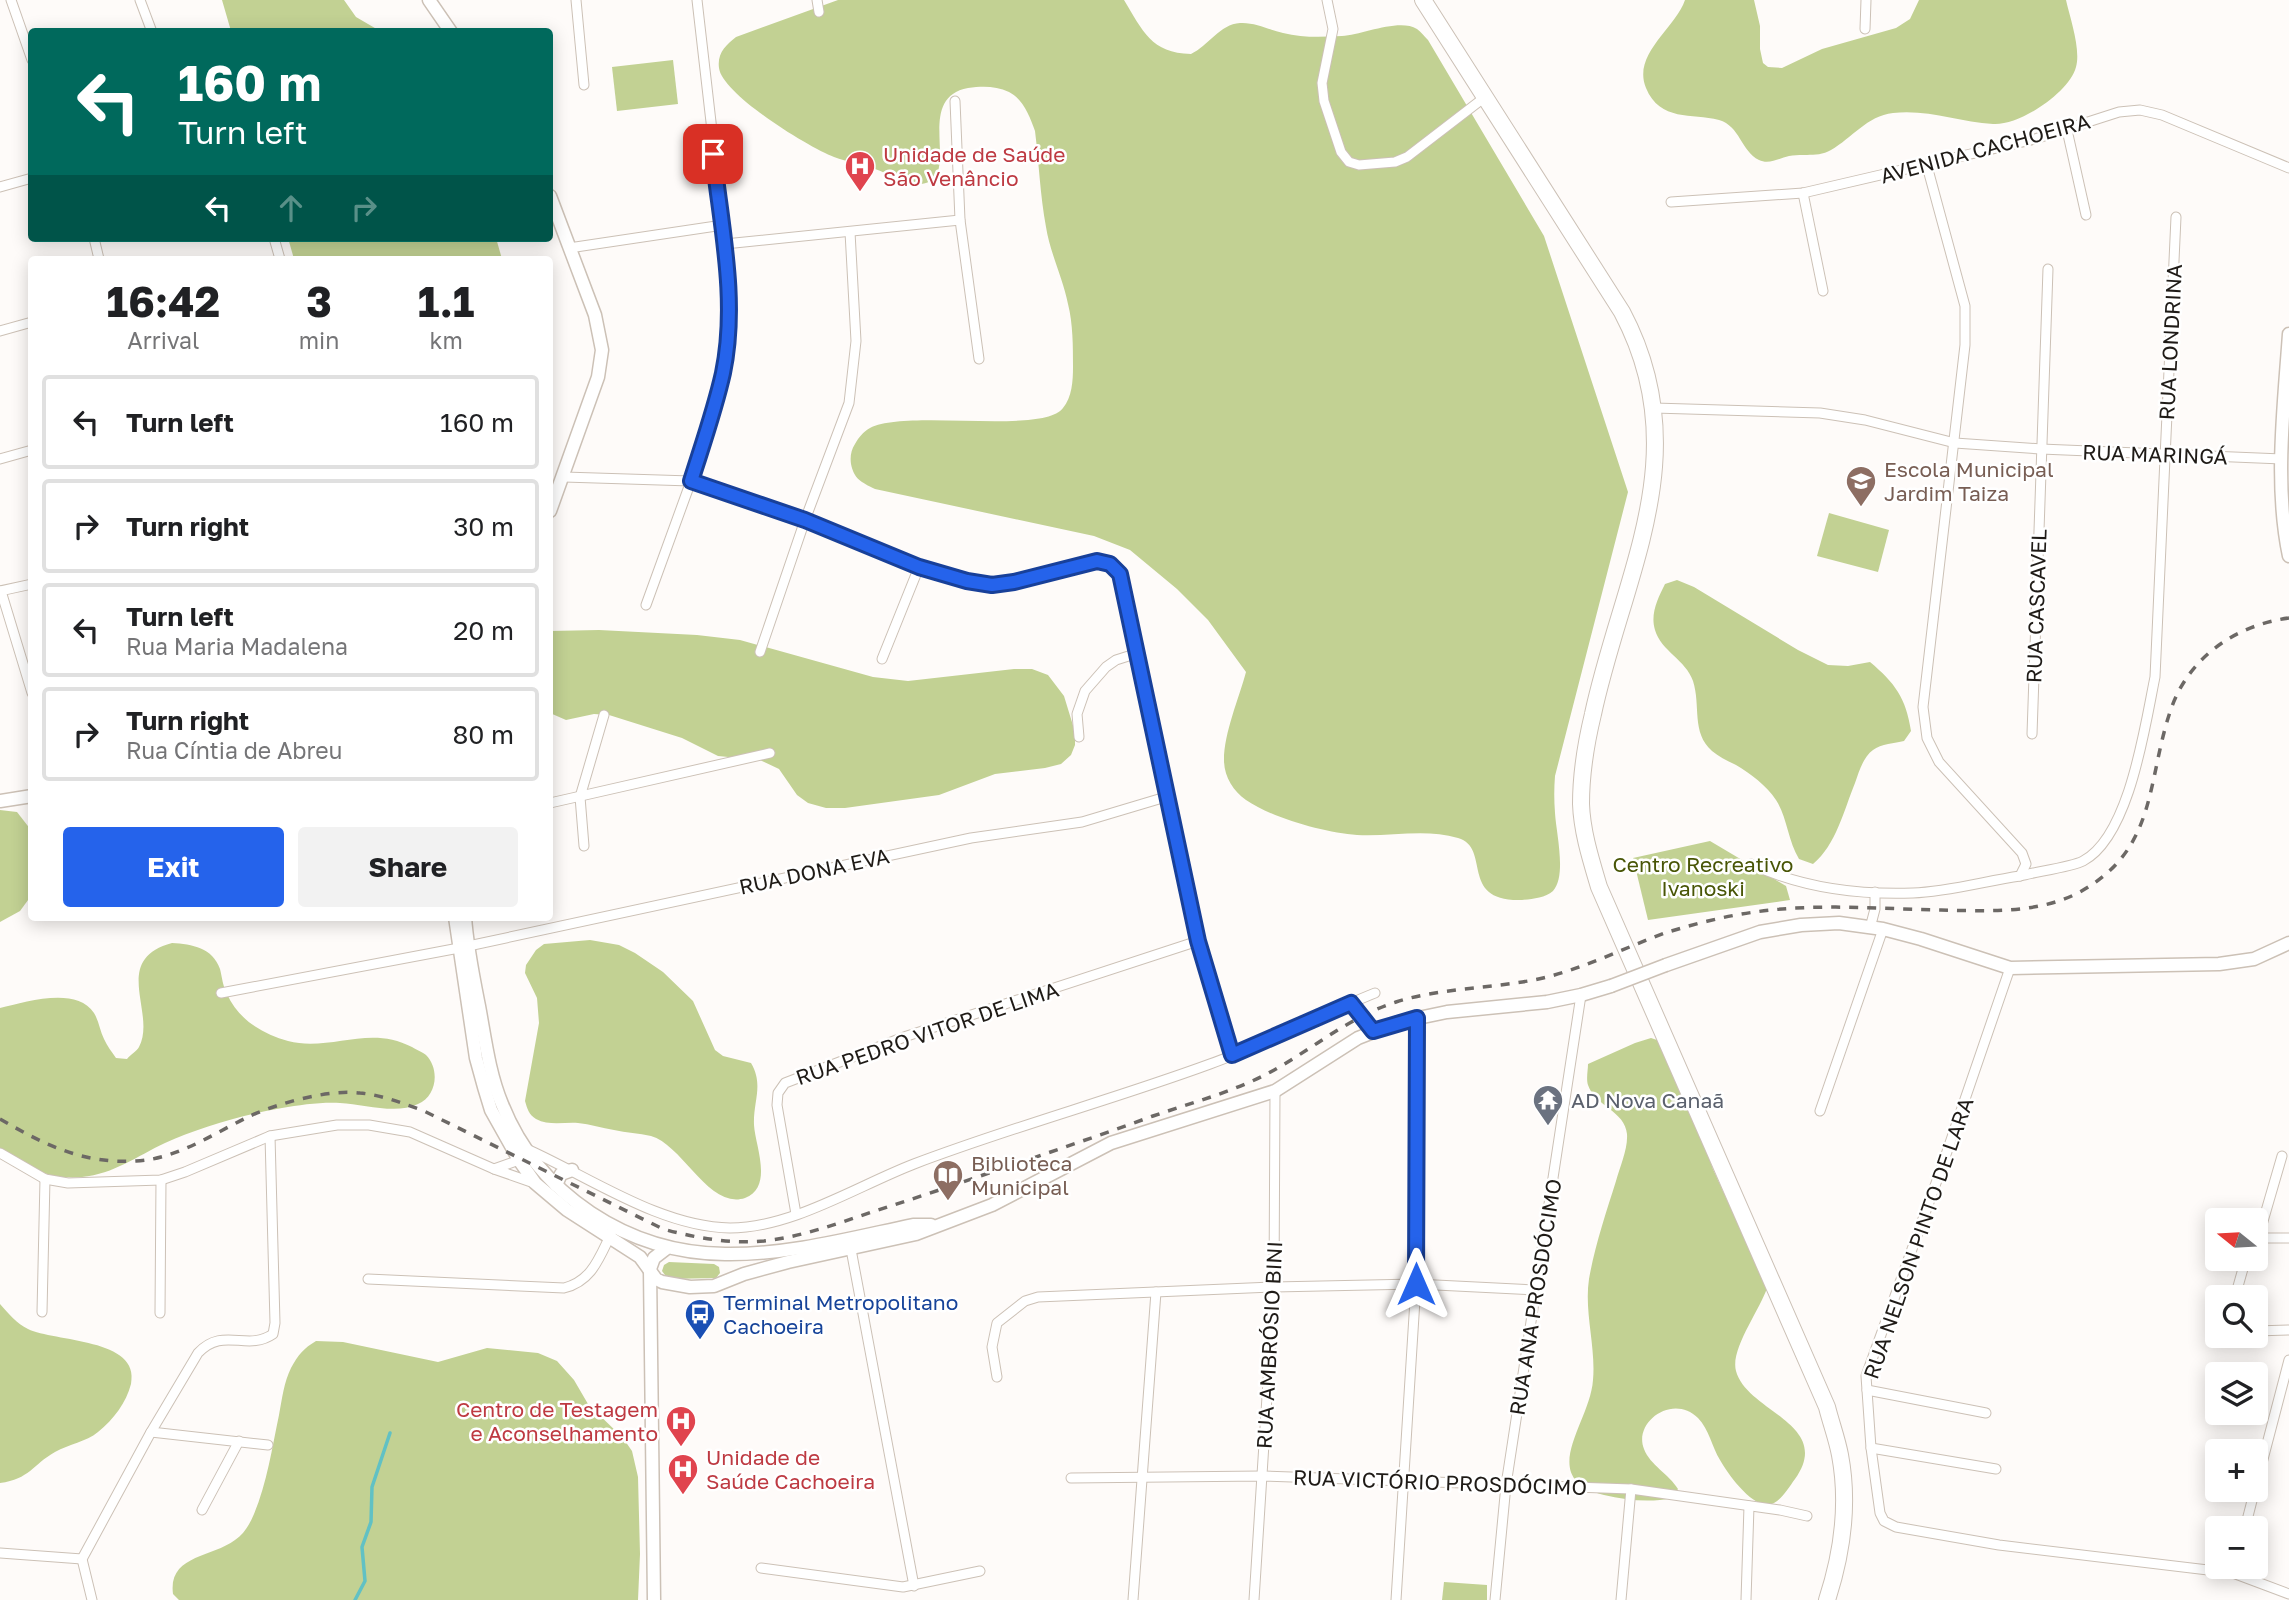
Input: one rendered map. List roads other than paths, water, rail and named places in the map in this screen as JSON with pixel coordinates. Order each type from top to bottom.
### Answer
[{"type":"highway","points":[[1423,0],[1622,312],[1634,335],[1654,408],[1656,463],[1651,504],[1630,586],[1603,666],[1586,747],[1581,804],[1587,849],[1614,924],[1827,1407],[1840,1454],[1845,1506],[1834,1579],[1827,1600]]},
{"type":"main road","points":[[429,0],[448,28]]},
{"type":"main road","points":[[553,204],[595,314],[602,350],[598,377],[553,504]]},
{"type":"main road","points":[[2289,334],[2282,459],[2283,510],[2289,556]]},
{"type":"main road","points":[[0,801],[28,797]]},
{"type":"main road","points":[[456,921],[463,947],[476,1058],[491,1110],[525,1156],[633,1251],[653,1275],[662,1282],[690,1287],[714,1286],[755,1271],[913,1224],[935,1226],[992,1205],[1111,1143],[1275,1091],[1337,1050],[1373,1031],[1417,1018],[1461,1010],[1547,1002],[1581,995],[1760,933],[1801,925],[1839,923],[1877,929],[2010,968],[2219,964],[2255,959],[2289,943]]},
{"type":"main road","points":[[463,947],[465,921]]},
{"type":"main road","points":[[525,1156],[535,1183],[567,1210],[611,1232],[667,1248],[723,1254],[787,1251],[850,1243]]},
{"type":"main road","points":[[556,1185],[561,1174],[572,1170]]},
{"type":"main road","points":[[654,1600],[650,1269],[656,1254],[667,1248]]},
{"type":"main road","points":[[723,1254],[730,1267],[723,1282]]},
{"type":"main road","points":[[649,1303],[662,1282]]},
{"type":"street","points":[[11,0],[28,49]]},
{"type":"street","points":[[140,0],[150,28]]},
{"type":"street","points":[[576,0],[584,85]]},
{"type":"street","points":[[646,605],[691,481],[723,373],[729,327],[725,244],[697,0]]},
{"type":"street","points":[[817,0],[818,12]]},
{"type":"street","points":[[1327,0],[1333,29],[1322,83],[1324,101],[1341,152],[1349,162],[1359,165],[1395,162],[1408,157],[1485,97]]},
{"type":"street","points":[[1865,29],[1866,0]]},
{"type":"street","points":[[955,101],[960,220],[979,359]]},
{"type":"street","name":"AVENIDA CACHOEIRA","points":[[1671,202],[1803,193],[1927,166],[2067,130],[2119,111],[2140,110],[2162,115],[2289,168]]},
{"type":"street","points":[[2067,130],[2086,215]]},
{"type":"street","points":[[1927,166],[1965,306],[1965,345],[1955,443],[1946,497],[1923,706],[1927,738],[1939,762],[2022,853],[2026,864],[2020,876]]},
{"type":"street","points":[[0,187],[28,179]]},
{"type":"street","points":[[1803,193],[1823,291]]},
{"type":"street","name":"RUA LONDRINA","points":[[1751,863],[1772,874],[1802,884],[1841,891],[1914,893],[2020,876],[2084,861],[2109,837],[2129,794],[2155,677],[2176,217]]},
{"type":"street","points":[[725,244],[960,220]]},
{"type":"street","points":[[569,248],[723,225]]},
{"type":"street","points":[[760,652],[849,403],[856,341],[850,232]]},
{"type":"street","name":"RUA CASCAVEL","points":[[2032,734],[2048,269]]},
{"type":"street","points":[[0,331],[28,323]]},
{"type":"street","name":"RUA MARINGÁ","points":[[1654,408],[1820,413],[1865,420],[1955,443],[2282,459]]},
{"type":"street","points":[[0,459],[28,451]]},
{"type":"street","points":[[564,477],[691,481],[805,520],[919,567],[967,581],[992,585],[1097,561],[1110,564],[1120,574],[1198,941],[1232,1055]]},
{"type":"street","points":[[883,659],[919,567]]},
{"type":"street","points":[[28,585],[1,591],[28,680]]},
{"type":"street","points":[[1079,737],[1077,713],[1085,691],[1106,667],[1116,660],[1138,653]]},
{"type":"street","points":[[584,846],[580,797],[604,715]]},
{"type":"street","points":[[553,802],[770,753]]},
{"type":"street","name":"RUA DONA EVA","points":[[221,993],[463,947],[971,838],[1082,822],[1169,796]]},
{"type":"street","points":[[1820,1111],[1877,929],[1875,891]]},
{"type":"street","name":"RUA PEDRO VITOR DE LIMA","points":[[796,1214],[777,1105],[778,1093],[785,1083],[908,1036],[1198,941]]},
{"type":"street","name":"RUA NELSON PINTO DE LARA","points":[[2010,968],[1866,1376],[1871,1448],[1880,1513],[1884,1521],[1896,1527],[1999,1545],[2205,1567]]},
{"type":"street","points":[[494,1169],[525,1156],[558,1163],[675,1219],[731,1228],[760,1224],[796,1214],[971,1143],[1205,1066],[1375,993]]},
{"type":"street","name":"RUA ANA PROSDÓCIMO","points":[[1495,1600],[1506,1485],[1581,995]]},
{"type":"street","points":[[1351,1003],[1373,1031]]},
{"type":"street","points":[[1396,1600],[1416,1284],[1417,1018]]},
{"type":"street","name":"RUA AMBRÓSIO BINI","points":[[1254,1600],[1273,1287],[1275,1091]]},
{"type":"street","points":[[0,1153],[45,1179],[68,1183],[161,1180],[270,1136],[337,1125],[369,1125],[410,1132],[494,1169],[535,1183]]},
{"type":"street","points":[[92,1600],[82,1559],[151,1432],[198,1353],[208,1343],[220,1340],[263,1341],[273,1334],[275,1324],[270,1136]]},
{"type":"street","points":[[2282,1156],[2259,1235],[2262,1238],[2289,1238]]},
{"type":"street","points":[[42,1312],[45,1179]]},
{"type":"street","points":[[160,1313],[161,1180]]},
{"type":"street","points":[[368,1279],[564,1288],[579,1284],[589,1274],[611,1232]]},
{"type":"street","points":[[850,1243],[914,1586]]},
{"type":"street","points":[[998,1377],[992,1348],[997,1323],[1025,1301],[1038,1297],[1416,1284],[1536,1290]]},
{"type":"street","points":[[1133,1600],[1156,1292]]},
{"type":"street","points":[[2268,1331],[2289,1330]]},
{"type":"street","points":[[2268,1439],[2289,1360]]},
{"type":"street","points":[[1867,1390],[1986,1413]]},
{"type":"street","points":[[151,1432],[268,1445]]},
{"type":"street","points":[[202,1510],[239,1441]]},
{"type":"street","points":[[1871,1448],[1996,1469]]},
{"type":"street","name":"RUA VICTÓRIO PROSDÓCIMO","points":[[1071,1478],[1262,1476],[1631,1489],[1807,1516]]},
{"type":"street","points":[[1620,1600],[1631,1489]]},
{"type":"street","points":[[1746,1600],[1749,1506]]},
{"type":"street","points":[[0,1553],[82,1559]]},
{"type":"street","points":[[761,1568],[903,1587],[980,1571]]},
{"type":"street","points":[[2255,1579],[2289,1594]]},
{"type":"waterway","points":[[355,1600],[365,1581],[362,1547],[371,1522],[372,1487],[390,1433]]},
{"type":"railway","points":[[0,1119],[65,1151],[99,1159],[136,1161],[166,1156],[275,1106],[334,1093],[368,1094],[422,1110],[663,1229],[700,1238],[739,1242],[791,1236],[929,1193],[1238,1087],[1287,1063],[1376,1009],[1414,997],[1559,974],[1665,933],[1744,914],[1825,907],[1993,911],[2028,908],[2062,900],[2104,876],[2123,856],[2136,835],[2152,788],[2171,709],[2179,690],[2202,659],[2233,636],[2269,622],[2289,618]]},
{"type":"place","name":"Unidade de Saúde São Venâncio","points":[[860,193]]},
{"type":"place","name":"Escola Municipal Jardim Taiza","points":[[1861,508]]},
{"type":"place","name":"AD Nova Canaã","points":[[1548,1127]]},
{"type":"place","name":"Biblioteca Municipal","points":[[948,1202]]},
{"type":"place","name":"Terminal Metropolitano Cachoeira","points":[[700,1341]]},
{"type":"place","name":"Centro de Testagem e Aconselhamento","points":[[681,1448]]},
{"type":"place","name":"Unidade de Saúde Cachoeira","points":[[683,1496]]},
{"type":"park label","name":"Centro Recreativo Ivanoski","points":[[1703,876]]}]
